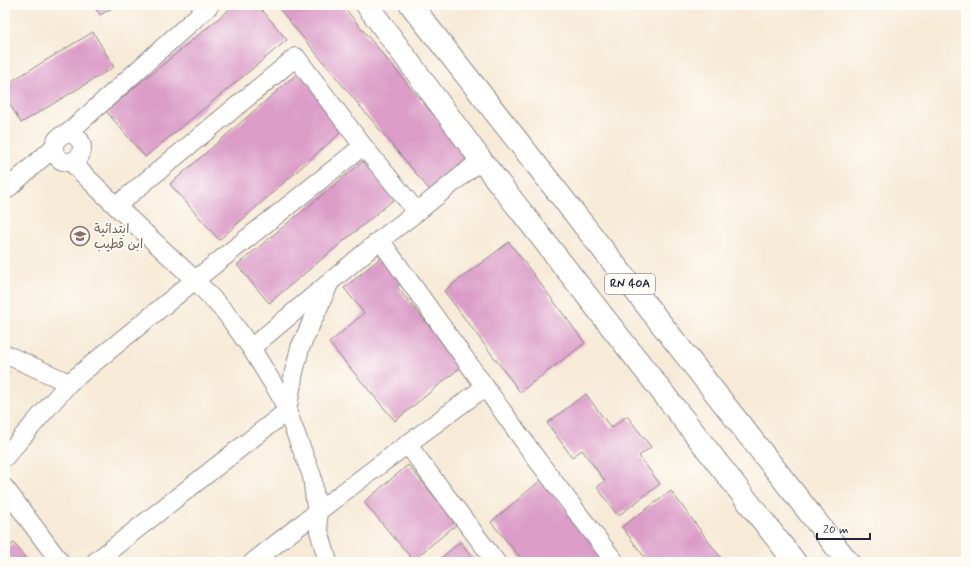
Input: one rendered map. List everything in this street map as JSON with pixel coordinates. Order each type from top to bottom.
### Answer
[{"type":"main road","name":"RN 40A","points":[[367,5],[481,160],[795,562]]},
{"type":"main road","name":"RN 40A","points":[[411,5],[848,562]]},
{"type":"street","points":[[67,134],[76,137],[81,144],[82,149],[79,157],[71,162],[66,162],[59,159],[56,155],[54,147],[58,138],[67,134],[210,5]]},
{"type":"street","points":[[116,206],[296,57],[363,146],[417,212]]},
{"type":"street","points":[[5,457],[69,383],[363,146]]},
{"type":"street","points":[[5,191],[54,147]]},
{"type":"street","points":[[251,348],[380,240],[481,160]]},
{"type":"street","points":[[71,162],[195,280],[225,312],[251,348],[280,395],[312,476],[319,531],[328,562]]},
{"type":"street","points":[[380,240],[538,461],[615,562]]},
{"type":"street","points":[[95,562],[287,411],[300,348],[330,282]]},
{"type":"street","points":[[5,354],[69,383]]},
{"type":"street","points":[[253,562],[407,444],[485,387]]},
{"type":"street","points":[[407,444],[496,562]]},
{"type":"street","points":[[5,488],[60,562]]},
{"type":"building","points":[[93,5],[117,5],[100,15]]},
{"type":"building","points":[[235,5],[258,5],[287,40],[145,157],[106,111]]},
{"type":"building","points":[[276,5],[342,5],[472,162],[433,194]]},
{"type":"building","points":[[93,32],[114,67],[21,123],[5,96],[5,85]]},
{"type":"building","points":[[299,72],[347,127],[219,240],[170,184]]},
{"type":"building","points":[[367,158],[398,196],[269,303],[237,265]]},
{"type":"building","points":[[509,242],[585,343],[520,392],[444,291]]},
{"type":"building","points":[[384,255],[405,280],[397,287],[462,366],[395,421],[329,343],[364,313],[344,288]]},
{"type":"building","points":[[5,370],[9,372],[5,382]]},
{"type":"building","points":[[586,394],[611,428],[627,416],[651,447],[639,456],[660,484],[618,516],[597,487],[605,481],[582,450],[572,457],[547,423]]},
{"type":"building","points":[[408,465],[457,524],[413,560],[364,502]]},
{"type":"building","points":[[541,480],[609,562],[524,562],[491,522]]},
{"type":"building","points":[[671,491],[724,562],[648,562],[622,527]]},
{"type":"building","points":[[460,542],[477,562],[436,562]]},
{"type":"building","points":[[14,543],[28,562],[5,562],[5,550]]},
{"type":"place","name":"ابتدائية ابن قطيب","points":[[80,236]]}]
